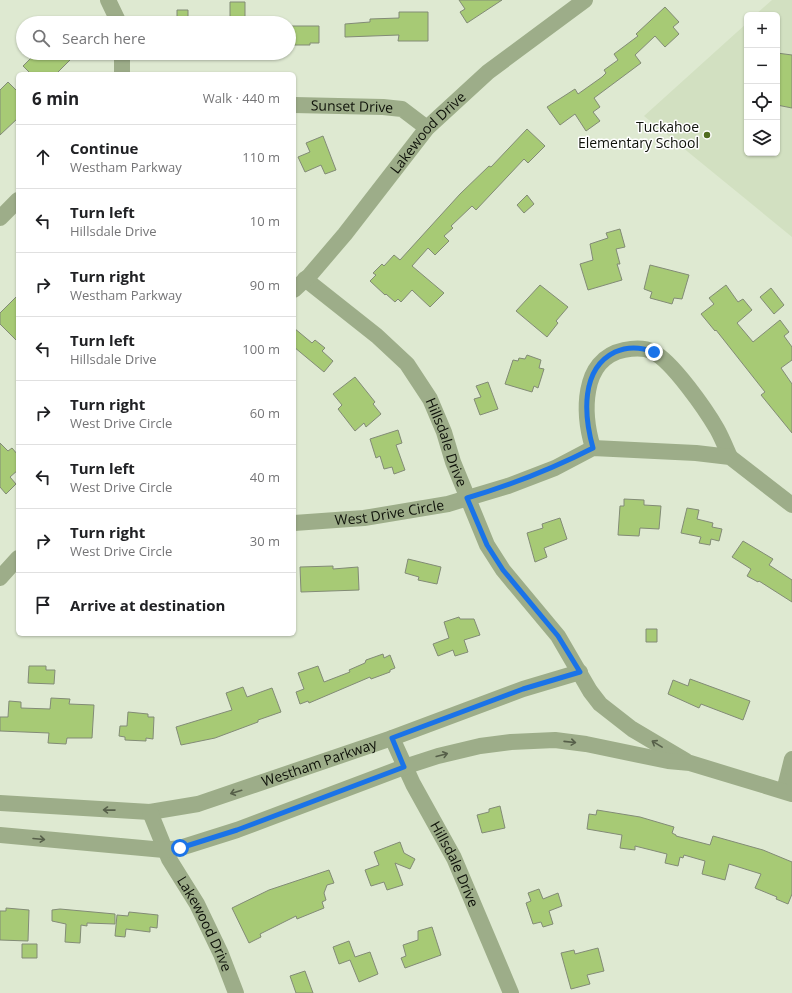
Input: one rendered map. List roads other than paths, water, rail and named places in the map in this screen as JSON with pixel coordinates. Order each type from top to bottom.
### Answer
[{"type":"street","points":[[108,0],[116,16]]},
{"type":"street","name":"Lakewood Drive","points":[[299,284],[345,234],[427,128],[488,72],[585,0]]},
{"type":"street","points":[[122,60],[122,72]]},
{"type":"street","name":"Sunset Drive","points":[[296,105],[383,107],[402,109],[427,128]]},
{"type":"street","points":[[0,218],[16,202]]},
{"type":"street","name":"Hillsdale Drive","points":[[299,284],[377,336],[407,364],[430,399],[444,432],[453,462],[467,498],[487,545],[499,564],[558,636],[580,672]]},
{"type":"street","points":[[730,457],[670,451],[593,448],[588,432],[587,413],[588,392],[594,372],[606,357],[618,351],[643,348],[662,357],[679,376],[718,430],[730,457],[792,505]]},
{"type":"street","name":"West Drive Circle","points":[[296,523],[364,518],[403,512],[467,498],[508,486],[555,468],[593,448]]},
{"type":"street","points":[[0,578],[16,560]]},
{"type":"street","points":[[580,672],[590,691],[600,704],[632,729],[690,763]]},
{"type":"street","name":"Westham Parkway","points":[[0,803],[150,812],[205,802],[392,738],[523,689],[580,672]]},
{"type":"street","name":"Hillsdale Drive","points":[[392,738],[404,767],[454,858],[511,993]]},
{"type":"street","points":[[0,835],[164,850],[180,848],[237,830],[404,767],[480,746],[511,742],[555,740],[586,744],[668,761],[690,763],[788,793],[792,759]]},
{"type":"street","name":"Lakewood Drive","points":[[150,812],[164,850],[197,904],[221,954],[236,993]]},
{"type":"place","name":"Tuckahoe Elementary School","points":[[707,135]]}]
